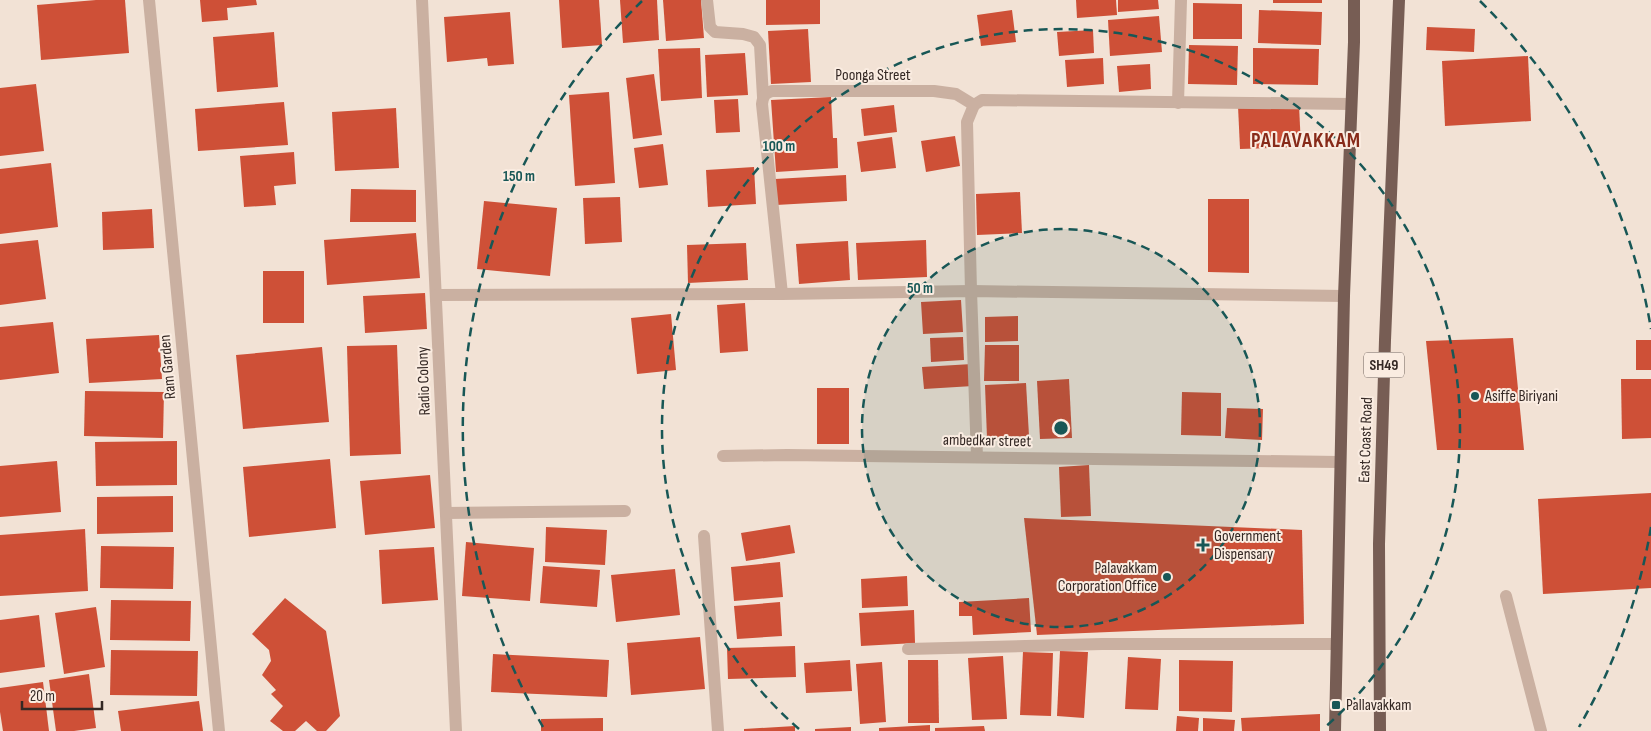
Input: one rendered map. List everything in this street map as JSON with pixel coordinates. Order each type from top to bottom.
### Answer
[{"type":"main road","name":"East Coast Road","points":[[1335,731],[1339,462],[1354,0]]},
{"type":"main road","name":"East Coast Road","points":[[1380,731],[1380,515],[1399,0]]},
{"type":"street","name":"Ram Garden","points":[[149,0],[219,731]]},
{"type":"street","name":"Radio Colony","points":[[422,0],[456,731]]},
{"type":"street","points":[[707,0],[710,27],[715,32],[743,34],[754,37],[760,45],[762,104],[782,294]]},
{"type":"street","points":[[1178,103],[1181,0]]},
{"type":"street","name":"Poonga Street","points":[[763,97],[766,93],[772,92],[934,91],[956,94],[974,105]]},
{"type":"street","points":[[978,457],[971,292],[967,122],[974,105],[982,100],[1351,104]]},
{"type":"street","points":[[436,295],[971,292],[1344,296]]},
{"type":"street","name":"ambedkar street","points":[[723,456],[1339,462]]},
{"type":"street","points":[[446,514],[625,512]]},
{"type":"street","points":[[704,536],[718,731]]},
{"type":"street","points":[[1506,596],[1541,731]]},
{"type":"street","points":[[908,649],[1102,644],[1336,644]]},
{"type":"building","points":[[96,0],[125,0],[129,53],[41,60],[37,5]]},
{"type":"building","points":[[200,0],[256,0],[257,5],[227,8],[228,20],[202,22]]},
{"type":"building","points":[[559,0],[599,0],[602,45],[562,48]]},
{"type":"building","points":[[620,0],[657,0],[659,40],[623,43]]},
{"type":"building","points":[[663,0],[701,0],[704,38],[666,41]]},
{"type":"building","points":[[766,0],[820,0],[820,24],[766,25]]},
{"type":"building","points":[[1076,0],[1116,0],[1117,15],[1077,18]]},
{"type":"building","points":[[1118,0],[1158,0],[1159,9],[1118,12]]},
{"type":"building","points":[[1273,0],[1322,0],[1322,3],[1273,3]]},
{"type":"building","points":[[1193,3],[1242,4],[1242,39],[1193,39]]},
{"type":"building","points":[[1012,10],[1016,42],[981,46],[977,15]]},
{"type":"building","points":[[1259,10],[1322,12],[1321,45],[1258,43]]},
{"type":"building","points":[[510,12],[514,64],[488,66],[487,58],[447,62],[444,17]]},
{"type":"building","points":[[1159,16],[1162,52],[1110,56],[1108,20]]},
{"type":"building","points":[[1427,27],[1475,29],[1474,52],[1426,50]]},
{"type":"building","points":[[808,29],[811,82],[771,84],[768,31]]},
{"type":"building","points":[[1093,30],[1094,53],[1059,56],[1057,32]]},
{"type":"building","points":[[274,32],[278,87],[217,92],[213,37]]},
{"type":"building","points":[[1189,45],[1238,46],[1237,85],[1188,84]]},
{"type":"building","points":[[700,48],[702,98],[661,101],[658,49]]},
{"type":"building","points":[[1253,48],[1319,49],[1318,85],[1253,84]]},
{"type":"building","points":[[745,53],[748,95],[707,97],[705,55]]},
{"type":"building","points":[[1528,56],[1531,121],[1445,126],[1442,61]]},
{"type":"building","points":[[1103,58],[1104,84],[1067,87],[1065,60]]},
{"type":"building","points":[[1150,64],[1151,89],[1119,92],[1117,66]]},
{"type":"building","points":[[654,74],[662,135],[633,139],[626,78]]},
{"type":"building","points":[[36,84],[44,151],[0,156],[0,88]]},
{"type":"building","points":[[609,92],[615,183],[575,186],[569,95]]},
{"type":"building","points":[[831,97],[833,138],[837,138],[838,168],[776,172],[771,100]]},
{"type":"building","points":[[738,99],[740,132],[716,133],[714,100]]},
{"type":"building","points":[[284,102],[288,145],[198,151],[195,109]]},
{"type":"building","points":[[894,105],[897,132],[864,136],[861,109]]},
{"type":"building","points":[[1299,105],[1301,147],[1240,149],[1238,106]]},
{"type":"building","points":[[396,108],[399,168],[335,171],[332,112]]},
{"type":"building","points":[[955,136],[960,166],[926,172],[921,141]]},
{"type":"building","points":[[892,137],[896,168],[861,172],[857,142]]},
{"type":"building","points":[[663,144],[668,185],[639,188],[634,148]]},
{"type":"building","points":[[294,152],[296,184],[274,186],[276,205],[244,207],[240,156]]},
{"type":"building","points":[[51,163],[58,227],[0,234],[0,169]]},
{"type":"building","points":[[754,167],[756,204],[708,207],[706,170]]},
{"type":"building","points":[[846,175],[847,201],[776,205],[775,179]]},
{"type":"building","points":[[351,189],[416,190],[416,222],[350,222]]},
{"type":"building","points":[[1020,192],[1022,233],[977,235],[976,194]]},
{"type":"building","points":[[620,197],[622,242],[585,244],[583,198]]},
{"type":"building","points":[[1208,199],[1249,199],[1249,273],[1208,272]]},
{"type":"building","points":[[484,201],[557,208],[550,276],[477,269]]},
{"type":"building","points":[[152,209],[154,248],[103,250],[102,212]]},
{"type":"building","points":[[416,233],[420,278],[327,285],[324,240]]},
{"type":"building","points":[[38,240],[46,299],[0,305],[0,244]]},
{"type":"building","points":[[926,240],[927,277],[858,280],[856,243]]},
{"type":"building","points":[[848,241],[850,280],[799,284],[796,244]]},
{"type":"building","points":[[746,243],[748,280],[688,283],[687,245]]},
{"type":"building","points":[[263,271],[304,271],[304,323],[263,323]]},
{"type":"building","points":[[425,293],[427,329],[365,333],[363,296]]},
{"type":"building","points":[[961,300],[963,332],[923,334],[921,302]]},
{"type":"building","points":[[745,303],[748,351],[720,353],[717,305]]},
{"type":"building","points":[[671,314],[676,370],[637,374],[631,318]]},
{"type":"building","points":[[1018,316],[1018,341],[985,342],[985,317]]},
{"type":"building","points":[[53,322],[59,373],[0,380],[0,327]]},
{"type":"building","points":[[159,335],[162,379],[89,383],[86,339]]},
{"type":"building","points":[[963,337],[964,360],[931,362],[930,338]]},
{"type":"building","name":"Asiffe Biriyani","points":[[1513,338],[1524,450],[1437,450],[1426,341]]},
{"type":"building","points":[[1636,340],[1651,340],[1651,370],[1636,370]]},
{"type":"building","points":[[397,345],[401,454],[350,456],[347,346]]},
{"type":"building","points":[[985,345],[1019,345],[1019,381],[984,381]]},
{"type":"building","points":[[322,347],[329,422],[243,429],[236,355]]},
{"type":"building","points":[[972,364],[973,386],[924,389],[922,367]]},
{"type":"building","points":[[1069,379],[1072,438],[1040,439],[1037,381]]},
{"type":"building","points":[[1621,379],[1651,379],[1651,438],[1622,439]]},
{"type":"building","points":[[1026,383],[1029,436],[987,438],[985,385]]},
{"type":"building","points":[[817,388],[849,388],[849,444],[817,444]]},
{"type":"building","points":[[85,391],[164,392],[163,438],[84,436]]},
{"type":"building","points":[[1182,392],[1221,393],[1221,436],[1181,435]]},
{"type":"building","points":[[1227,408],[1263,409],[1262,440],[1225,438]]},
{"type":"building","points":[[177,441],[177,485],[96,486],[95,442]]},
{"type":"building","points":[[330,459],[336,528],[249,537],[243,467]]},
{"type":"building","points":[[57,461],[61,512],[0,517],[0,466]]},
{"type":"building","points":[[1089,465],[1091,516],[1061,517],[1059,467]]},
{"type":"building","points":[[430,475],[435,528],[365,535],[360,481]]},
{"type":"building","points":[[1651,493],[1651,588],[1543,594],[1538,499]]},
{"type":"building","points":[[173,496],[173,532],[97,534],[97,497]]},
{"type":"building","name":"Palavakkam Corporation Office","points":[[1024,518],[1302,530],[1304,624],[1037,635]]},
{"type":"building","points":[[790,525],[795,553],[746,561],[741,533]]},
{"type":"building","points":[[546,527],[607,530],[605,565],[545,562]]},
{"type":"building","points":[[85,529],[88,591],[0,596],[0,535]]},
{"type":"building","points":[[466,542],[534,548],[530,601],[462,596]]},
{"type":"building","points":[[101,546],[174,547],[173,589],[100,588]]},
{"type":"building","points":[[434,547],[438,600],[382,604],[379,550]]},
{"type":"building","points":[[780,562],[783,597],[734,601],[731,567]]},
{"type":"building","points":[[543,566],[600,570],[597,607],[540,603]]},
{"type":"building","points":[[675,569],[680,615],[616,622],[611,575]]},
{"type":"building","points":[[907,576],[908,606],[862,608],[861,579]]},
{"type":"building","points":[[285,598],[326,631],[340,716],[326,731],[317,731],[306,721],[295,731],[283,731],[270,721],[283,706],[271,694],[276,690],[262,675],[271,661],[269,650],[252,634]]},
{"type":"building","points":[[1029,598],[1031,632],[973,635],[972,616],[959,616],[959,602]]},
{"type":"building","points":[[111,600],[191,601],[190,641],[110,640]]},
{"type":"building","points":[[780,602],[782,636],[737,639],[734,606]]},
{"type":"building","points":[[96,607],[105,667],[64,674],[55,613]]},
{"type":"building","points":[[914,610],[915,643],[861,646],[859,613]]},
{"type":"building","points":[[39,615],[45,667],[0,673],[0,620]]},
{"type":"building","points":[[700,637],[705,689],[631,695],[627,643]]},
{"type":"building","points":[[795,646],[796,677],[728,679],[727,648]]},
{"type":"building","points":[[111,650],[198,651],[197,696],[110,695]]},
{"type":"building","points":[[1060,651],[1088,652],[1084,718],[1057,716]]},
{"type":"building","points":[[1023,652],[1053,653],[1051,716],[1020,715]]},
{"type":"building","points":[[493,654],[609,660],[607,697],[491,692]]},
{"type":"building","points":[[1003,656],[1007,719],[972,720],[968,658]]},
{"type":"building","points":[[1128,657],[1161,659],[1158,710],[1125,709]]},
{"type":"building","points":[[850,660],[852,691],[806,693],[804,663]]},
{"type":"building","points":[[908,660],[938,660],[939,723],[908,723]]},
{"type":"building","points":[[1179,660],[1233,661],[1232,712],[1179,711]]},
{"type":"building","points":[[882,662],[886,722],[860,724],[856,664]]},
{"type":"building","points":[[89,674],[96,728],[56,731],[49,680]]},
{"type":"building","points":[[43,682],[49,731],[3,731],[0,712],[0,688]]},
{"type":"building","points":[[199,701],[203,731],[121,731],[118,711]]},
{"type":"building","points":[[1320,714],[1320,731],[1242,731],[1241,718]]},
{"type":"building","points":[[1177,716],[1199,718],[1198,731],[1176,731]]},
{"type":"building","points":[[603,718],[603,731],[541,731],[541,719]]},
{"type":"building","points":[[1203,718],[1235,720],[1234,731],[1203,731]]},
{"type":"building","points":[[930,725],[930,731],[879,731],[879,728]]},
{"type":"building","points":[[795,726],[795,731],[744,731],[744,729]]},
{"type":"building","points":[[984,726],[985,731],[935,731],[935,728]]},
{"type":"building","points":[[851,727],[851,731],[815,731],[815,729]]},
{"type":"place","name":"Asiffe Biriyani","points":[[1475,396]]},
{"type":"place","name":"Government Dispensary","points":[[1203,545]]},
{"type":"place","name":"Palavakkam Corporation Office","points":[[1167,577]]},
{"type":"place","name":"Pallavakkam","points":[[1336,705]]},
{"type":"district","name":"PALAVAKKAM","points":[[1306,140]]}]
